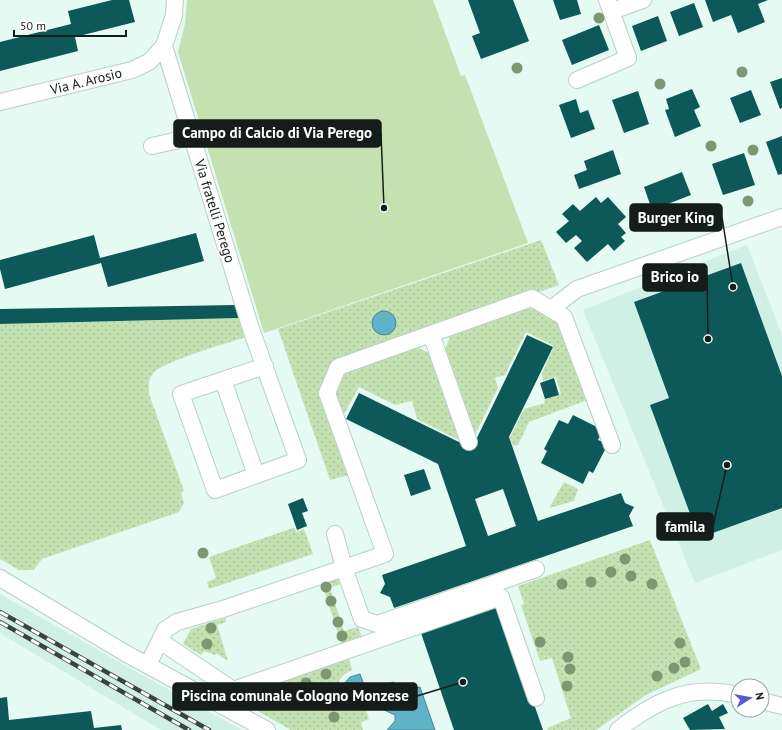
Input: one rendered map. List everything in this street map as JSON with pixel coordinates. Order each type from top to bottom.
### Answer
[{"type":"street","points":[[164,46],[174,15],[175,0]]},
{"type":"street","points":[[577,80],[628,58],[609,6],[643,0]]},
{"type":"street","name":"Via A. Arosio","points":[[0,102],[132,70],[149,62],[164,46]]},
{"type":"street","name":"Via fratelli Perego","points":[[164,46],[251,329],[298,460],[256,475]]},
{"type":"street","points":[[152,146],[192,137]]},
{"type":"street","points":[[551,309],[577,290],[782,217]]},
{"type":"street","points":[[148,665],[165,630],[176,622],[223,609],[385,554],[327,393],[338,367],[532,298],[564,317],[612,445]]},
{"type":"street","points":[[431,334],[469,442]]},
{"type":"street","points":[[223,380],[256,475],[215,490],[181,394],[264,366]]},
{"type":"street","points":[[335,534],[344,568],[362,619],[377,624],[536,569]]},
{"type":"street","points":[[0,578],[148,665],[267,730]]},
{"type":"street","points":[[160,641],[233,690],[501,597],[536,698]]},
{"type":"street","points":[[618,730],[640,712],[674,696],[709,692],[730,694]]},
{"type":"street","points":[[770,703],[782,706]]},
{"type":"shaded area","points":[[747,245],[782,335],[782,550],[695,583],[583,310]]},
{"type":"shaded area","points":[[0,594],[242,730],[161,730],[0,633]]},
{"type":"green space","points":[[187,0],[433,0],[461,76],[465,75],[528,243],[264,333],[178,52],[185,24]]},
{"type":"green space","points":[[541,240],[559,285],[333,364],[321,393],[349,475],[330,480],[278,329]]},
{"type":"green space","points":[[533,305],[560,319],[590,399],[529,422],[518,445],[513,446],[510,438],[524,409],[545,403],[544,400],[561,394],[556,377],[543,381],[542,373],[554,346],[526,332],[505,375],[495,378],[498,388],[476,433],[470,431],[443,353],[452,333]]},
{"type":"green space","points":[[239,318],[246,337],[170,363],[159,368],[150,378],[149,394],[184,491],[181,493],[184,503],[179,512],[42,559],[34,570],[19,570],[0,559],[0,324]]},
{"type":"green space","points":[[415,346],[434,356],[461,441],[417,419],[412,401],[395,405],[359,387],[341,420],[332,392],[341,371]]},
{"type":"green space","points":[[564,482],[578,489],[574,501],[549,508]]},
{"type":"green space","points":[[295,528],[296,532],[304,529],[313,554],[209,589],[207,582],[216,578],[209,557]]},
{"type":"green space","points":[[650,540],[701,669],[646,695],[596,730],[548,730],[547,728],[571,718],[552,658],[540,661],[521,605],[524,604],[518,586]]},
{"type":"green space","points":[[341,577],[343,583],[330,588],[344,631],[358,627],[363,640],[342,646],[322,583]]},
{"type":"green space","points":[[225,618],[226,622],[217,625],[228,661],[216,653],[215,655],[204,651],[201,655],[183,644],[191,629]]},
{"type":"green space","points":[[348,656],[352,670],[340,679],[339,690],[342,695],[347,698],[362,698],[369,719],[361,722],[363,730],[291,730],[230,695]]},
{"type":"water","points":[[384,311],[393,314],[396,323],[393,332],[384,335],[375,332],[372,323],[375,314]]},
{"type":"water","points":[[360,674],[366,690],[354,694],[346,693],[343,685],[350,677]]},
{"type":"water","points":[[393,682],[402,688],[405,686],[410,689],[420,687],[435,730],[387,730],[395,721],[395,715],[380,708],[376,696],[382,686]]},
{"type":"building","points":[[112,0],[129,0],[135,22],[75,37],[78,51],[0,71],[0,42],[71,24],[68,11]]},
{"type":"building","points":[[468,0],[513,0],[529,41],[481,59],[472,36],[480,33]]},
{"type":"building","points":[[553,0],[577,0],[581,14],[560,20]]},
{"type":"building","points":[[705,0],[768,0],[758,4],[765,22],[738,33],[731,15],[713,22]]},
{"type":"building","points":[[694,3],[703,27],[679,36],[670,12]]},
{"type":"building","points":[[658,16],[667,41],[641,51],[632,26]]},
{"type":"building","points":[[599,25],[609,50],[572,65],[562,40]]},
{"type":"building","points":[[782,78],[782,108],[780,109],[770,82]]},
{"type":"building","points":[[692,89],[700,107],[694,110],[701,126],[675,137],[665,110],[669,109],[666,99]]},
{"type":"building","points":[[751,90],[761,115],[740,123],[730,98]]},
{"type":"building","points":[[638,91],[649,124],[624,133],[612,100]]},
{"type":"building","points":[[576,99],[580,113],[588,110],[595,129],[571,138],[559,105]]},
{"type":"building","points":[[782,136],[782,174],[778,175],[766,142]]},
{"type":"building","points":[[613,150],[621,174],[579,189],[574,175],[587,170],[584,161]]},
{"type":"building","points":[[744,153],[755,185],[723,195],[712,164]]},
{"type":"building","points":[[682,172],[691,195],[652,210],[644,187]]},
{"type":"building","points":[[596,197],[601,203],[608,197],[626,217],[618,224],[626,233],[621,237],[625,241],[614,251],[608,244],[587,262],[574,248],[582,241],[576,235],[566,243],[556,232],[569,221],[562,214],[573,204],[580,211]]},
{"type":"building","points":[[196,233],[204,261],[108,287],[101,263],[5,289],[0,269],[0,260],[94,235],[100,258]]},
{"type":"building","points":[[741,263],[782,376],[782,508],[699,538],[650,405],[669,398],[634,302]]},
{"type":"building","points":[[236,305],[239,318],[0,324],[0,309]]},
{"type":"building","points":[[527,335],[553,347],[509,437],[538,521],[621,493],[625,503],[634,507],[629,516],[633,526],[394,608],[390,597],[380,593],[385,584],[382,575],[466,546],[438,464],[346,419],[359,393],[465,445],[475,442]],"holes":[[[503,489],[516,526],[488,536],[475,499]]]},
{"type":"building","points":[[554,378],[559,395],[545,399],[540,383]]},
{"type":"building","points":[[573,415],[603,430],[598,440],[608,444],[593,473],[589,471],[583,484],[541,463],[547,451],[544,449],[559,420],[568,424]]},
{"type":"building","points":[[424,469],[431,489],[411,496],[404,475]]},
{"type":"building","points":[[303,498],[308,511],[302,513],[307,526],[297,530],[288,504]]},
{"type":"building","points":[[500,606],[543,730],[454,730],[421,633]]},
{"type":"building","points":[[7,697],[9,720],[91,711],[94,728],[121,725],[122,730],[0,730],[0,698]]},
{"type":"building","points":[[708,704],[712,711],[723,704],[728,713],[719,717],[725,729],[690,730],[683,718]]},
{"type":"railway","points":[[0,612],[209,730]]},
{"type":"railway","points":[[0,622],[189,730]]},
{"type":"place","name":"Campo di Calcio di Via Perego","points":[[384,208]]},
{"type":"place","name":"Burger King","points":[[733,287]]},
{"type":"place","name":"Brico io","points":[[708,339]]},
{"type":"place","name":"famila","points":[[727,465]]},
{"type":"place","name":"Piscina comunale Cologno Monzese","points":[[463,682]]}]
